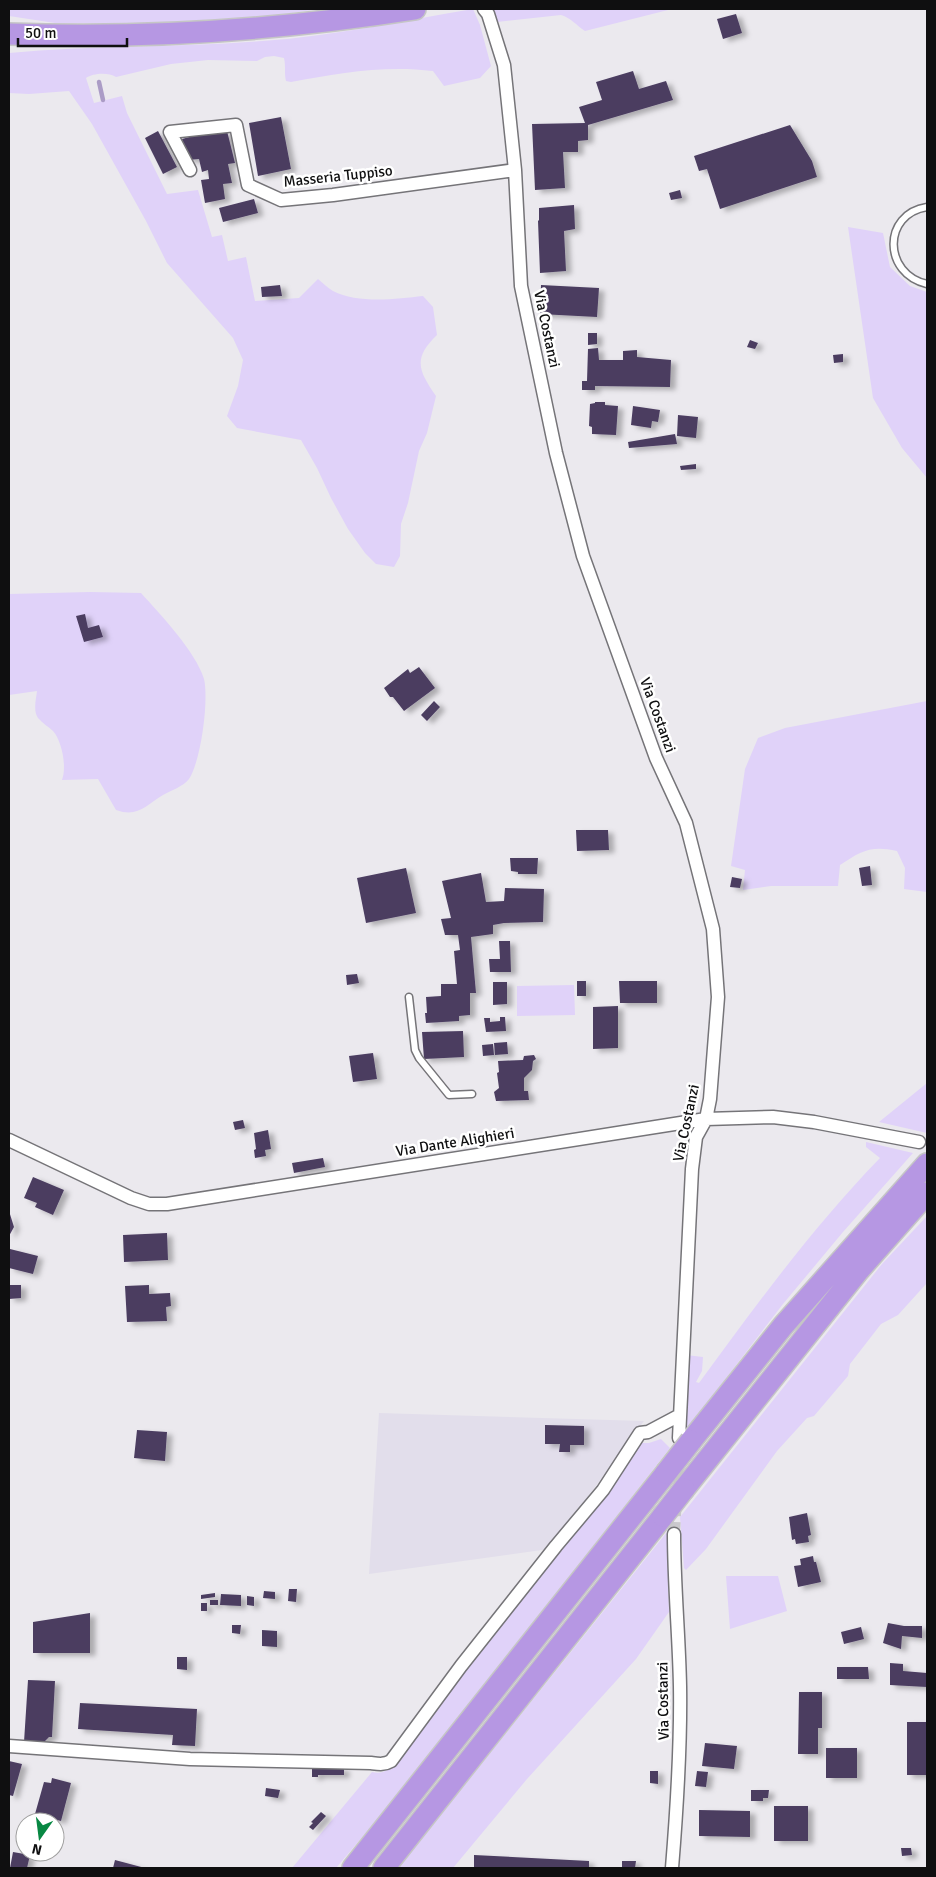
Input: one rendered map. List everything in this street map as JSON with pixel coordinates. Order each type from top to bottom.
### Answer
[{"type":"highway","points":[[12,36],[158,35],[234,30],[304,24],[415,9]]},
{"type":"highway","points":[[354,1868],[666,1473],[685,1439],[927,1164]]},
{"type":"highway","points":[[384,1868],[859,1270],[927,1193]]},
{"type":"street","name":"Via Costanzi","points":[[484,9],[488,14],[504,65],[515,170],[521,286],[556,453],[583,556],[656,758],[686,823],[713,929],[718,997],[710,1099],[706,1120],[696,1137],[692,1170],[680,1415],[685,1439]]},
{"type":"street","name":"Masseria Tuppiso","points":[[190,170],[170,132],[236,125],[248,185],[281,200],[333,195],[515,170]]},
{"type":"street","name":"Via Dante Alighieri","points":[[9,1140],[131,1198],[149,1204],[167,1204],[706,1120],[765,1117],[789,1119],[866,1131],[919,1142]]},
{"type":"street","points":[[9,1746],[190,1759],[371,1763],[382,1765],[387,1763],[391,1761],[478,1645],[556,1546],[603,1490],[640,1433],[648,1432],[680,1415]]},
{"type":"street","name":"Via Costanzi","points":[[672,1868],[680,1761],[680,1685],[674,1574],[674,1534]]},
{"type":"lane","points":[[927,208],[913,212],[900,223],[893,248],[898,266],[904,273],[927,284]]},
{"type":"lane","points":[[408,996],[413,1044],[419,1058],[449,1095],[472,1094]]},
{"type":"shaded area","points":[[9,9],[319,9],[272,16],[149,23],[55,23],[9,16]]},
{"type":"shaded area","points":[[473,9],[480,25],[491,66],[480,78],[444,86],[433,71],[415,69],[380,69],[291,82],[286,81],[284,58],[274,56],[265,57],[257,61],[208,60],[171,64],[116,77],[109,74],[101,74],[86,78],[94,103],[122,96],[127,113],[167,194],[198,190],[212,237],[222,235],[228,261],[246,257],[255,301],[299,298],[318,279],[333,291],[354,298],[377,299],[423,296],[433,307],[437,335],[424,351],[421,365],[425,379],[436,396],[427,433],[419,451],[408,503],[401,524],[400,556],[394,567],[376,564],[365,553],[348,529],[301,440],[237,428],[227,416],[238,386],[243,360],[233,338],[167,263],[92,124],[69,91],[29,94],[9,93],[9,53],[289,39],[368,28]]},
{"type":"shaded area","points":[[492,9],[672,9],[585,31],[561,15],[497,22]]},
{"type":"shaded area","points":[[848,227],[883,233],[890,267],[910,286],[927,292],[927,478],[902,448],[873,398]]},
{"type":"shaded area","points":[[141,593],[186,645],[200,668],[204,679],[205,715],[203,730],[197,759],[189,779],[187,782],[136,811],[124,812],[116,810],[98,779],[62,780],[64,761],[61,747],[53,731],[36,715],[37,691],[9,695],[9,594]]},
{"type":"shaded area","points":[[927,701],[927,892],[904,889],[905,868],[897,851],[888,849],[867,850],[840,865],[838,886],[771,886],[743,890],[745,870],[731,866],[745,769],[758,738],[785,728]]},
{"type":"shaded area","points":[[574,985],[575,1015],[517,1016],[517,986]]},
{"type":"shaded area","points":[[927,1083],[927,1133],[879,1122]]},
{"type":"shaded area","points":[[866,1142],[913,1153],[843,1232],[783,1304],[684,1433],[688,1402],[686,1355],[703,1357],[702,1371],[696,1382],[699,1383],[808,1239],[880,1158],[866,1147]]},
{"type":"shaded area","points":[[927,1216],[927,1283],[898,1315],[881,1324],[850,1364],[848,1376],[814,1416],[807,1418],[777,1451],[706,1549],[686,1570],[684,1568],[680,1517],[882,1264]]},
{"type":"shaded area","points":[[379,1413],[644,1421],[549,1549],[369,1574]]},
{"type":"shaded area","points":[[661,1439],[670,1448],[405,1787],[336,1868],[292,1868],[372,1772],[380,1773],[388,1769],[403,1756],[424,1722],[639,1443],[649,1443]]},
{"type":"shaded area","points":[[667,1532],[669,1612],[636,1659],[527,1779],[453,1868],[398,1868]]},
{"type":"shaded area","points":[[726,1576],[778,1576],[787,1611],[730,1629]]},
{"type":"building","points":[[736,14],[742,33],[723,39],[717,19]]},
{"type":"building","points":[[633,71],[639,89],[666,81],[673,100],[588,125],[588,140],[578,141],[578,152],[563,152],[565,188],[535,190],[532,124],[585,123],[579,107],[602,100],[596,82]]},
{"type":"building","points":[[281,117],[291,169],[258,176],[249,123]]},
{"type":"building","points":[[790,125],[812,161],[817,177],[720,209],[707,169],[699,171],[694,156]]},
{"type":"building","points":[[158,131],[177,167],[163,174],[145,138]]},
{"type":"building","points":[[227,131],[235,163],[228,164],[232,183],[223,184],[225,199],[205,203],[201,180],[209,179],[208,170],[202,172],[199,159],[188,160],[182,139],[204,133],[205,135]]},
{"type":"building","points":[[680,190],[682,198],[671,200],[669,193]]},
{"type":"building","points":[[254,199],[258,213],[223,222],[219,208]]},
{"type":"building","points":[[574,205],[575,229],[564,231],[566,271],[540,273],[539,208]]},
{"type":"building","points":[[280,285],[282,296],[262,297],[261,287]]},
{"type":"building","points":[[541,285],[599,288],[597,317],[540,314]]},
{"type":"building","points":[[588,333],[597,333],[597,344],[588,345]]},
{"type":"building","points":[[750,340],[758,343],[755,349],[747,347]]},
{"type":"building","points":[[598,348],[599,360],[623,360],[623,351],[637,350],[637,357],[671,360],[670,387],[595,386],[595,390],[582,390],[582,381],[587,381],[588,349]]},
{"type":"building","points":[[843,354],[843,362],[834,363],[833,355]]},
{"type":"building","points":[[605,402],[605,405],[618,406],[616,435],[592,434],[592,427],[589,426],[590,404]]},
{"type":"building","points":[[633,406],[660,410],[658,422],[652,421],[651,428],[631,425]]},
{"type":"building","points":[[678,415],[698,417],[696,438],[677,436]]},
{"type":"building","points":[[675,434],[677,444],[629,448],[628,442]]},
{"type":"building","points":[[696,464],[696,469],[681,470],[680,466]]},
{"type":"building","points":[[85,614],[88,628],[99,625],[103,637],[84,642],[76,616]]},
{"type":"building","points":[[419,667],[435,688],[404,711],[384,688],[408,669],[410,673]]},
{"type":"building","points":[[434,701],[440,707],[427,721],[421,715]]},
{"type":"building","points":[[576,830],[608,830],[609,850],[577,851]]},
{"type":"building","points":[[510,858],[538,858],[537,874],[518,874],[518,872],[511,871]]},
{"type":"building","points":[[870,866],[872,885],[862,886],[859,868]]},
{"type":"building","points":[[406,868],[416,913],[366,923],[357,878]]},
{"type":"building","points":[[481,873],[486,902],[504,901],[505,888],[544,889],[543,922],[493,925],[493,934],[471,937],[476,993],[470,993],[470,1015],[459,1016],[459,1021],[426,1023],[426,997],[441,996],[441,984],[457,984],[454,951],[460,950],[458,935],[445,935],[441,919],[451,918],[442,881]]},
{"type":"building","points":[[732,877],[742,879],[740,888],[730,887]]},
{"type":"building","points":[[499,941],[510,941],[511,972],[490,972],[489,959],[500,959]]},
{"type":"building","points":[[357,974],[359,983],[347,985],[346,975]]},
{"type":"building","points":[[577,981],[586,981],[586,996],[577,996]]},
{"type":"building","points":[[619,981],[657,981],[657,1003],[620,1003]]},
{"type":"building","points":[[493,982],[507,982],[507,1004],[493,1005]]},
{"type":"building","points":[[618,1006],[618,1048],[593,1049],[593,1007]]},
{"type":"building","points":[[500,1017],[505,1017],[506,1031],[486,1032],[484,1018],[490,1018],[490,1022],[500,1021]]},
{"type":"building","points":[[463,1031],[464,1057],[424,1059],[422,1032]]},
{"type":"building","points":[[507,1042],[508,1054],[495,1055],[494,1043]]},
{"type":"building","points":[[493,1044],[494,1055],[483,1056],[482,1045]]},
{"type":"building","points":[[373,1053],[377,1079],[353,1082],[349,1056]]},
{"type":"building","points":[[534,1055],[536,1059],[533,1061],[532,1070],[524,1078],[524,1091],[528,1091],[529,1100],[496,1101],[494,1092],[499,1088],[498,1061],[523,1060],[524,1056]]},
{"type":"building","points":[[243,1120],[245,1128],[235,1130],[233,1122]]},
{"type":"building","points":[[268,1130],[271,1149],[265,1150],[266,1156],[255,1158],[254,1133]]},
{"type":"building","points":[[323,1158],[325,1167],[294,1173],[292,1163]]},
{"type":"building","points":[[33,1177],[64,1190],[53,1215],[35,1207],[37,1203],[24,1198]]},
{"type":"building","points":[[9,1211],[14,1227],[9,1236]]},
{"type":"building","points":[[167,1233],[168,1260],[124,1262],[123,1235]]},
{"type":"building","points":[[10,1249],[38,1256],[33,1274],[9,1268]]},
{"type":"building","points":[[9,1285],[21,1285],[21,1298],[9,1299]]},
{"type":"building","points":[[149,1285],[149,1294],[170,1293],[171,1306],[166,1307],[167,1321],[127,1322],[125,1286]]},
{"type":"building","points":[[545,1425],[584,1426],[584,1445],[570,1445],[570,1452],[559,1452],[560,1444],[545,1444]]},
{"type":"building","points":[[137,1430],[167,1432],[165,1461],[134,1458]]},
{"type":"building","points":[[807,1513],[811,1535],[808,1536],[809,1542],[796,1544],[795,1539],[792,1540],[789,1517]]},
{"type":"building","points":[[813,1556],[821,1582],[798,1587],[794,1566],[801,1565],[800,1559]]},
{"type":"building","points":[[289,1589],[297,1589],[296,1602],[288,1601]]},
{"type":"building","points":[[264,1591],[275,1592],[275,1599],[263,1598]]},
{"type":"building","points":[[215,1593],[215,1597],[201,1599],[201,1595]]},
{"type":"building","points":[[221,1594],[241,1595],[241,1606],[220,1605]]},
{"type":"building","points":[[247,1596],[254,1597],[254,1606],[247,1605]]},
{"type":"building","points":[[210,1600],[218,1600],[218,1605],[210,1605]]},
{"type":"building","points":[[201,1603],[207,1603],[207,1611],[201,1611]]},
{"type":"building","points":[[90,1613],[90,1653],[33,1653],[33,1622]]},
{"type":"building","points":[[888,1623],[904,1626],[922,1626],[922,1638],[902,1636],[901,1649],[883,1643]]},
{"type":"building","points":[[232,1625],[241,1625],[240,1634],[232,1633]]},
{"type":"building","points":[[861,1627],[864,1639],[844,1644],[841,1632]]},
{"type":"building","points":[[262,1630],[277,1631],[277,1647],[262,1646]]},
{"type":"building","points":[[177,1657],[187,1657],[187,1670],[177,1669]]},
{"type":"building","points":[[890,1663],[903,1664],[903,1671],[927,1673],[927,1687],[890,1685]]},
{"type":"building","points":[[837,1667],[868,1667],[869,1679],[837,1679]]},
{"type":"building","points":[[28,1680],[55,1681],[52,1737],[49,1737],[43,1743],[24,1742]]},
{"type":"building","points":[[799,1692],[822,1692],[822,1728],[818,1728],[818,1754],[798,1754]]},
{"type":"building","points":[[80,1703],[197,1709],[195,1746],[172,1745],[173,1735],[78,1729]]},
{"type":"building","points":[[907,1722],[927,1722],[927,1775],[907,1775]]},
{"type":"building","points":[[705,1743],[737,1746],[734,1769],[702,1766]]},
{"type":"building","points":[[826,1748],[857,1748],[857,1778],[826,1778]]},
{"type":"building","points":[[9,1761],[22,1764],[13,1796],[9,1795]]},
{"type":"building","points":[[344,1768],[344,1775],[318,1775],[318,1777],[312,1777],[312,1769]]},
{"type":"building","points":[[650,1771],[658,1771],[658,1784],[650,1783]]},
{"type":"building","points":[[697,1771],[708,1772],[706,1787],[695,1786]]},
{"type":"building","points":[[52,1778],[71,1783],[63,1812],[36,1812],[44,1782],[51,1783]]},
{"type":"building","points":[[266,1788],[280,1790],[278,1798],[265,1796]]},
{"type":"building","points":[[751,1790],[769,1790],[768,1798],[763,1798],[763,1801],[751,1801]]},
{"type":"building","points":[[774,1806],[808,1806],[808,1841],[774,1841]]},
{"type":"building","points":[[699,1810],[750,1811],[750,1837],[699,1836]]},
{"type":"building","points":[[321,1812],[326,1816],[313,1830],[309,1827],[313,1823],[311,1822]]},
{"type":"building","points":[[901,1848],[911,1848],[912,1855],[902,1856]]},
{"type":"building","points":[[13,1852],[15,1852],[15,1862],[28,1862],[27,1868],[10,1868]]},
{"type":"building","points":[[474,1855],[589,1861],[589,1868],[474,1868]]},
{"type":"building","points":[[115,1860],[145,1868],[113,1868]]},
{"type":"building","points":[[622,1861],[636,1861],[635,1868],[622,1868]]},
{"type":"waterway","points":[[99,82],[103,100]]},
{"type":"tunnel","points":[[674,1534],[678,1461]]}]
